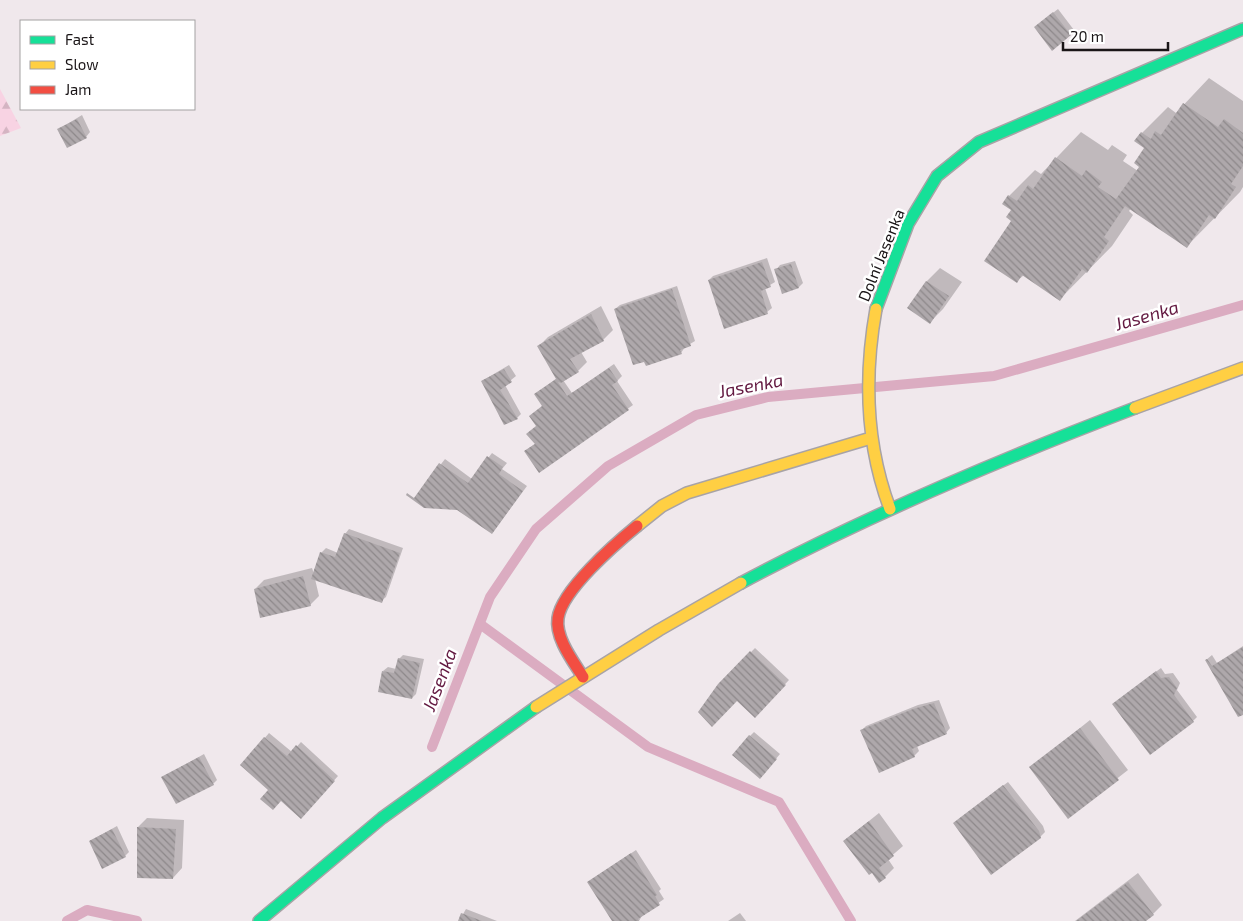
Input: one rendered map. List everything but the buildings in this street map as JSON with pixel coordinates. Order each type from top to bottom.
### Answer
[{"type":"street","name":"Dolní Jasenka","points":[[890,508],[881,485],[871,438],[868,361],[876,307],[908,224],[937,176],[978,142],[1243,29]]},
{"type":"street","points":[[259,921],[380,819],[443,772],[582,678],[725,592],[890,508],[964,475],[1243,368]]},
{"type":"street","points":[[582,678],[560,633],[558,620],[560,610],[574,588],[640,523],[670,501],[687,492],[871,438]]},
{"type":"green space","points":[[0,89],[21,128],[0,136]]},
{"type":"waterway","name":"Jasenka","points":[[432,747],[490,597],[536,529],[608,466],[696,415],[768,397],[994,376],[1243,305]]},
{"type":"waterway","points":[[480,624],[648,747],[779,802],[851,921]]},
{"type":"waterway","name":"Jasenka","points":[[67,921],[87,910],[137,921]]},
{"type":"traffic: fast","points":[[876,309],[908,224],[937,176],[979,142],[1243,29]]},
{"type":"traffic: fast","points":[[741,583],[837,534],[935,489],[1135,408]]},
{"type":"traffic: fast","points":[[259,921],[382,818],[536,707]]},
{"type":"traffic: slow","points":[[876,309],[870,360],[870,410],[876,460],[890,509]]},
{"type":"traffic: slow","points":[[1135,408],[1243,368]]},
{"type":"traffic: slow","points":[[637,526],[662,506],[687,493],[871,438]]},
{"type":"traffic: slow","points":[[536,707],[659,630],[741,583]]},
{"type":"traffic: jam","points":[[583,677],[562,641],[559,633],[558,618],[569,594],[579,581],[637,526]]}]
